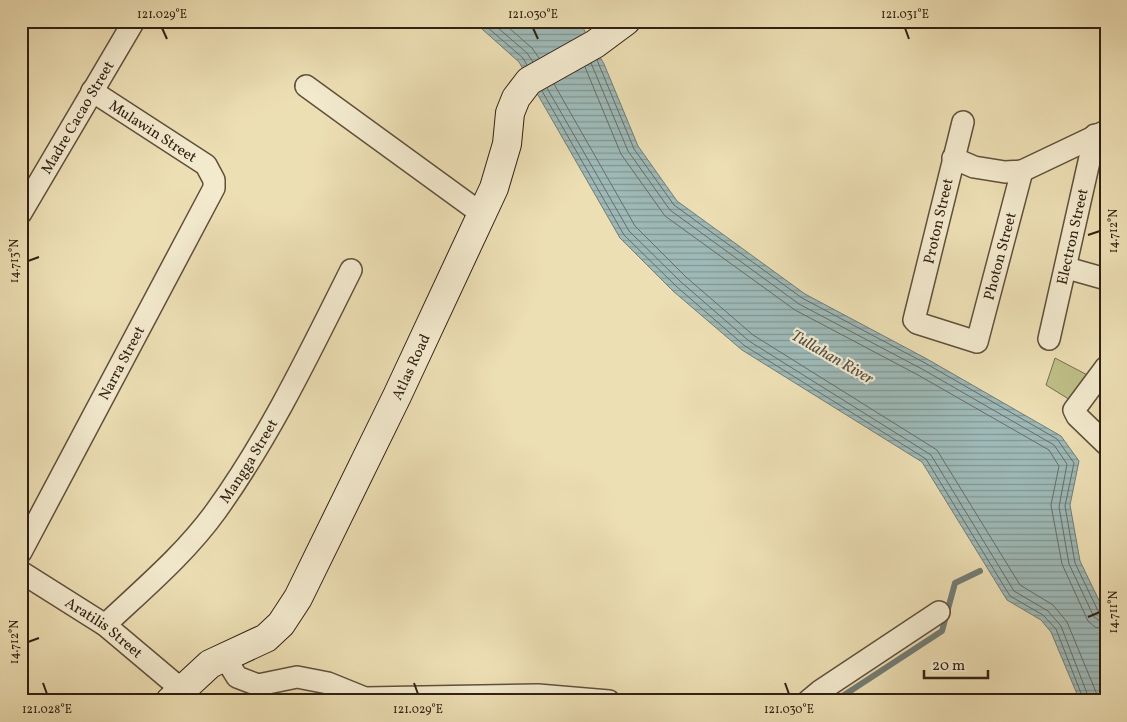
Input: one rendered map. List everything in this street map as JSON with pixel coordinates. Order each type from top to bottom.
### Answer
[{"type":"street","name":"Madre Cacao Street","points":[[21,213],[134,21]]},
{"type":"street","name":"Atlas Road","points":[[176,695],[210,664],[266,638],[281,624],[298,598],[494,188],[503,158],[510,113],[516,98],[528,81],[595,44],[626,21]]},
{"type":"street","points":[[306,86],[482,214]]},
{"type":"street","name":"Mulawin Street","points":[[92,91],[206,165],[211,174]]},
{"type":"street","name":"Proton Street","points":[[963,122],[914,320],[977,342]]},
{"type":"street","points":[[953,158],[974,167],[1004,172],[1022,171],[1100,133]]},
{"type":"street","name":"Electron Street","points":[[1050,339],[1100,133]]},
{"type":"street","name":"Photon Street","points":[[977,342],[1022,171]]},
{"type":"street","name":"Narra Street","points":[[21,552],[214,188],[211,174]]},
{"type":"street","points":[[1067,268],[1106,279]]},
{"type":"street","name":"Mangga Street","points":[[105,625],[169,565],[215,512],[283,405],[351,270]]},
{"type":"street","points":[[1106,366],[1074,410],[1076,416],[1106,444]]},
{"type":"street","name":"Aratilis Street","points":[[21,572],[105,625],[176,695]]},
{"type":"street","points":[[808,701],[820,691],[939,612]]},
{"type":"street","points":[[224,656],[237,677],[258,686],[297,678],[328,683],[365,698],[538,695],[609,701]]},
{"type":"green space","points":[[1055,358],[1095,379],[1075,403],[1046,385]]},
{"type":"water","name":"Tullahan River","points":[[473,21],[579,21],[604,64],[638,146],[677,201],[805,294],[927,359],[1061,436],[1079,461],[1070,505],[1080,561],[1106,615],[1106,701],[1080,701],[1051,632],[1041,620],[1007,600],[922,462],[742,350],[673,291],[620,238],[519,62]]},
{"type":"waterway","points":[[835,701],[942,631],[955,583],[980,571]]}]
